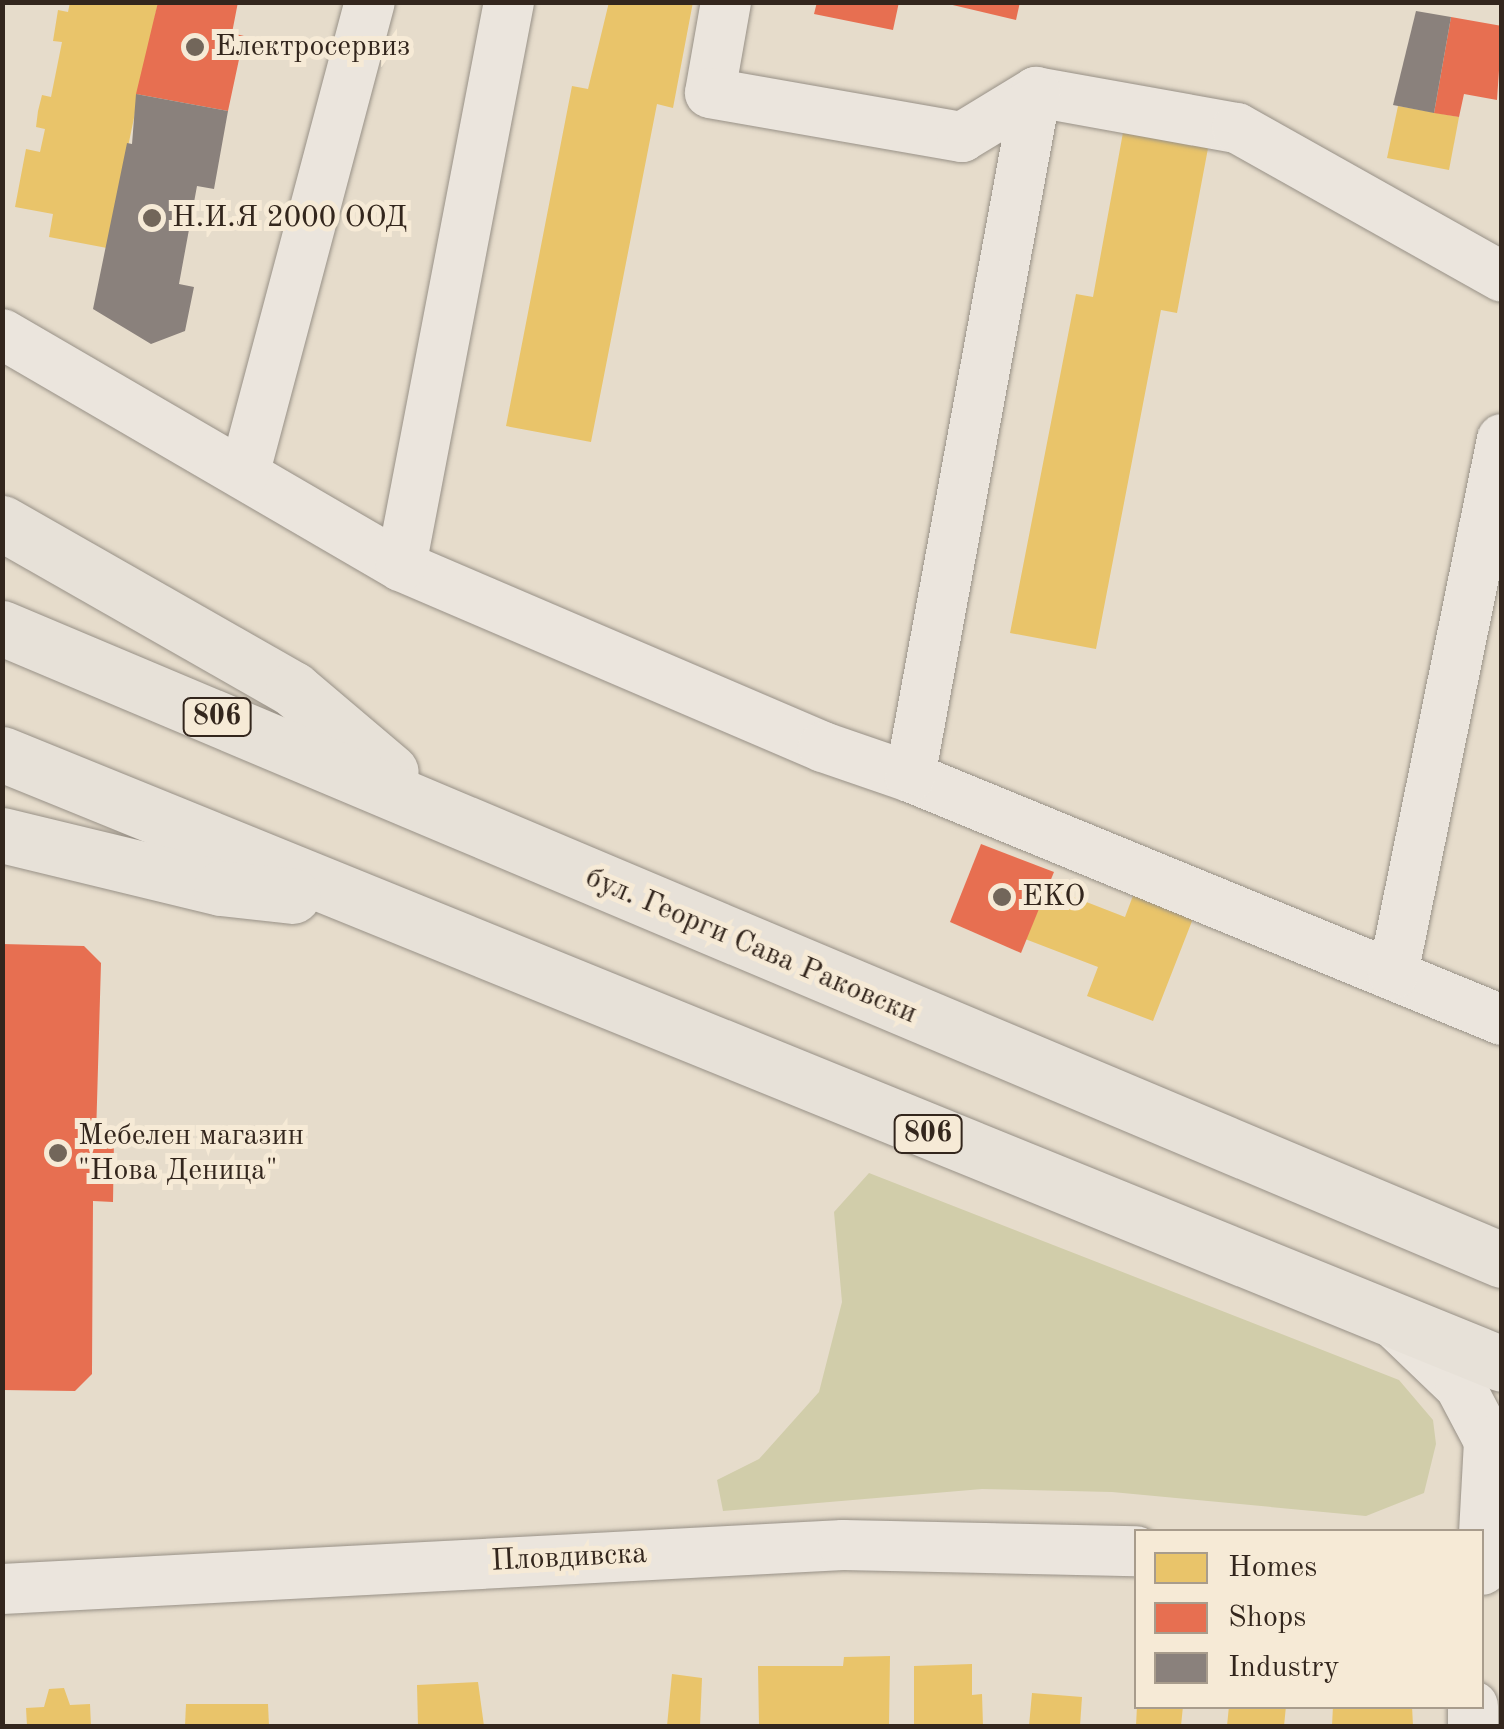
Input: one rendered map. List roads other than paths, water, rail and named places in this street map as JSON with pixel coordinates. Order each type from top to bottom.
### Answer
[{"type":"main road","points":[[2,523],[293,690],[432,806]]},
{"type":"main road","name":"бул. Георги Сава Раковски","points":[[2,628],[432,806],[757,951],[1502,1260]]},
{"type":"main road","name":"806","points":[[2,754],[356,903],[1502,1364]]},
{"type":"main road","points":[[2,835],[221,888],[356,903]]},
{"type":"street","points":[[245,471],[370,2]]},
{"type":"street","points":[[401,566],[508,2]]},
{"type":"street","points":[[726,2],[710,94],[962,137],[1036,92],[1237,128],[1502,277]]},
{"type":"street","points":[[910,777],[1036,92]]},
{"type":"street","points":[[2,334],[245,471],[401,566],[823,748],[910,777],[1502,1020]]},
{"type":"street","points":[[1393,974],[1502,439]]},
{"type":"street","points":[[1394,1323],[1460,1386],[1490,1441],[1484,1536]]},
{"type":"street","points":[[1484,1564],[1502,1532]]},
{"type":"street","name":"Пловдивска","points":[[2,1588],[843,1545],[1134,1550]]},
{"type":"place","name":"Електросервиз","points":[[195,47]]},
{"type":"place","name":"Н.И.Я 2000 ООД","points":[[152,218]]},
{"type":"place","name":"EKO","points":[[1002,897]]},
{"type":"place","name":"Мебелен магазин \"Нова Деница\"","points":[[58,1153]]}]
